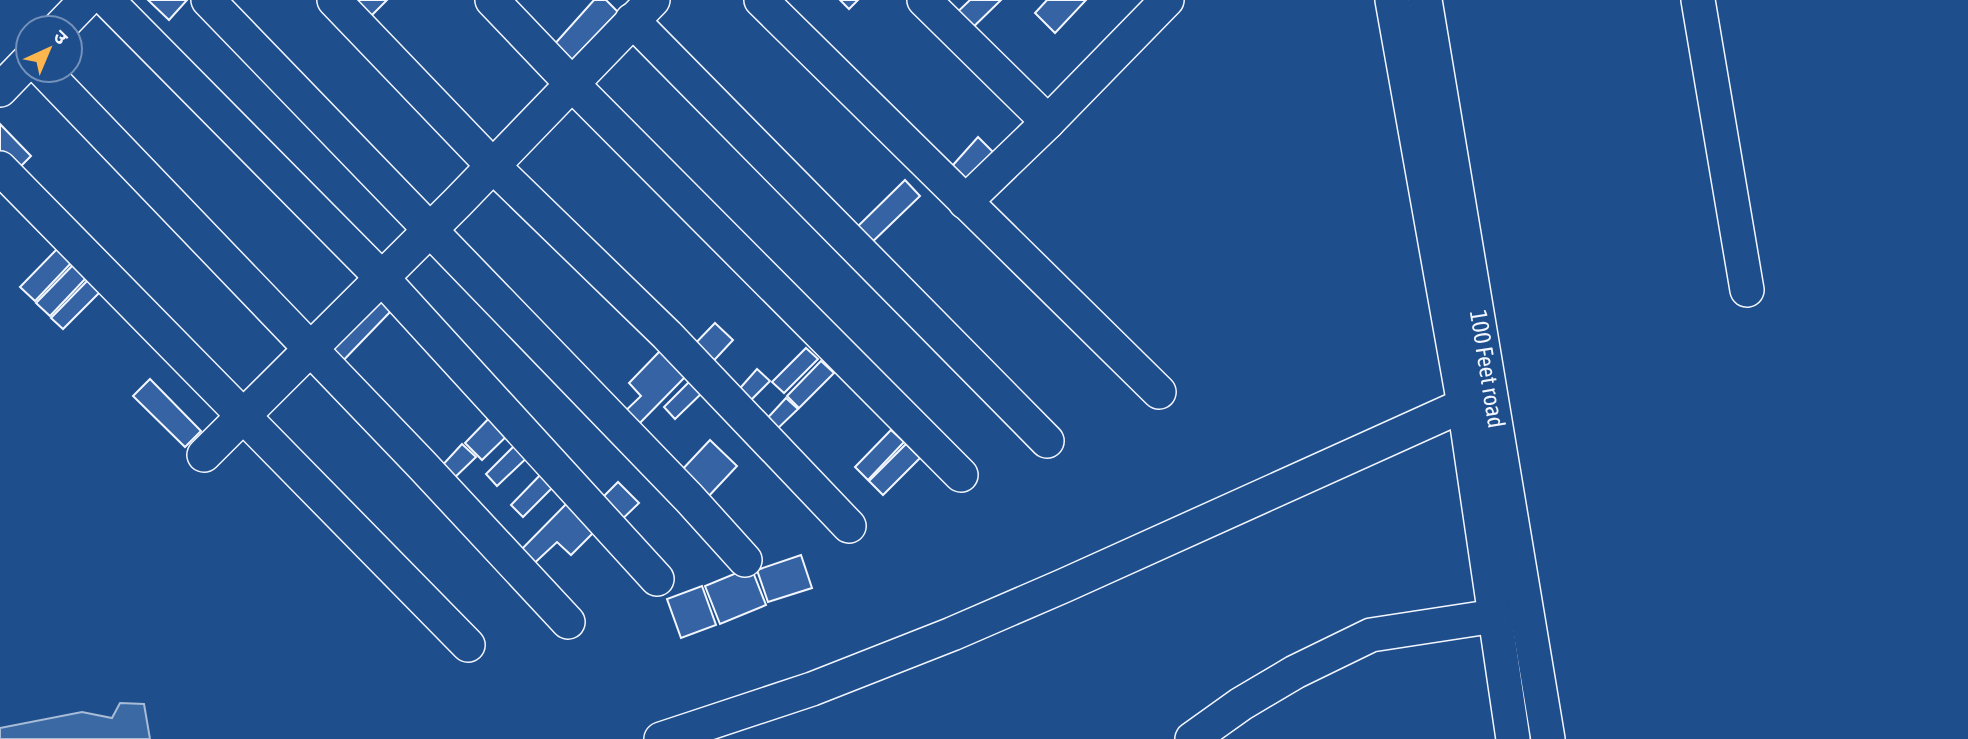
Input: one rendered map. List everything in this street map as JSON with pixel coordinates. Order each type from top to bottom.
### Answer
[{"type":"street","points":[[72,14],[86,0]]},
{"type":"street","points":[[107,0],[382,278],[657,579]]},
{"type":"street","points":[[208,0],[689,498],[745,560]]},
{"type":"street","points":[[334,0],[493,166],[667,335],[849,526]]},
{"type":"street","points":[[492,0],[961,475]]},
{"type":"street","points":[[761,0],[1159,392]]},
{"type":"street","points":[[924,0],[1048,122]]},
{"type":"street","points":[[965,202],[1048,122],[1167,0]]},
{"type":"street","name":"100 Feet road","points":[[1392,0],[1464,405],[1513,739]]},
{"type":"street","name":"100 Feet road","points":[[1426,0],[1548,739]]},
{"type":"street","points":[[1698,0],[1747,290]]},
{"type":"street","points":[[204,455],[573,85],[643,10],[1047,441]]},
{"type":"street","points":[[0,90],[14,76]]},
{"type":"street","points":[[57,84],[568,622]]},
{"type":"street","points":[[0,168],[468,645]]},
{"type":"street","points":[[661,739],[812,689],[952,634],[1464,405]]},
{"type":"street","points":[[1192,739],[1241,704],[1295,672],[1371,635],[1495,616]]},
{"type":"water","points":[[120,703],[144,704],[150,739],[0,739],[0,728],[82,712],[112,718]]},
{"type":"building","points":[[148,0],[187,0],[169,20]]},
{"type":"building","points":[[338,0],[387,0],[363,24]]},
{"type":"building","points":[[594,0],[606,0],[618,12],[568,64],[552,47]]},
{"type":"building","points":[[840,0],[858,0],[849,9]]},
{"type":"building","points":[[970,0],[1001,0],[964,36],[949,20]]},
{"type":"building","points":[[1047,0],[1086,0],[1055,33],[1035,13]]},
{"type":"building","points":[[0,124],[31,156],[14,173],[0,159]]},
{"type":"building","points":[[978,137],[997,156],[962,188],[945,174]]},
{"type":"building","points":[[905,180],[920,196],[866,248],[851,233]]},
{"type":"building","points":[[59,247],[73,261],[35,301],[20,287]]},
{"type":"building","points":[[74,264],[87,277],[50,316],[36,303]]},
{"type":"building","points":[[89,279],[101,291],[63,329],[51,318]]},
{"type":"building","points":[[376,297],[391,311],[336,368],[321,353]]},
{"type":"building","points":[[715,323],[733,340],[705,370],[687,352]]},
{"type":"building","points":[[806,348],[818,359],[784,393],[772,382]]},
{"type":"building","points":[[661,350],[687,375],[632,431],[619,417],[641,396],[629,383]]},
{"type":"building","points":[[821,361],[834,373],[799,408],[787,396]]},
{"type":"building","points":[[757,369],[770,381],[745,406],[734,395]]},
{"type":"building","points":[[693,378],[705,390],[675,419],[664,407]]},
{"type":"building","points":[[150,379],[201,431],[185,447],[133,396]]},
{"type":"building","points":[[786,398],[798,409],[773,433],[762,424]]},
{"type":"building","points":[[497,410],[515,428],[482,460],[465,443]]},
{"type":"building","points":[[891,430],[904,442],[868,480],[855,467]]},
{"type":"building","points":[[520,440],[532,453],[497,486],[486,474]]},
{"type":"building","points":[[710,440],[737,466],[706,499],[679,473]]},
{"type":"building","points":[[462,444],[476,457],[449,483],[438,470]]},
{"type":"building","points":[[906,444],[920,458],[883,495],[869,481]]},
{"type":"building","points":[[546,469],[559,481],[523,517],[511,505]]},
{"type":"building","points":[[618,482],[639,503],[615,526],[595,505]]},
{"type":"building","points":[[573,497],[601,525],[571,555],[557,542],[528,569],[515,556]]},
{"type":"building","points":[[801,555],[812,588],[768,602],[757,570]]},
{"type":"building","points":[[751,567],[766,605],[720,624],[705,586]]},
{"type":"building","points":[[702,586],[716,625],[681,638],[667,599]]}]
